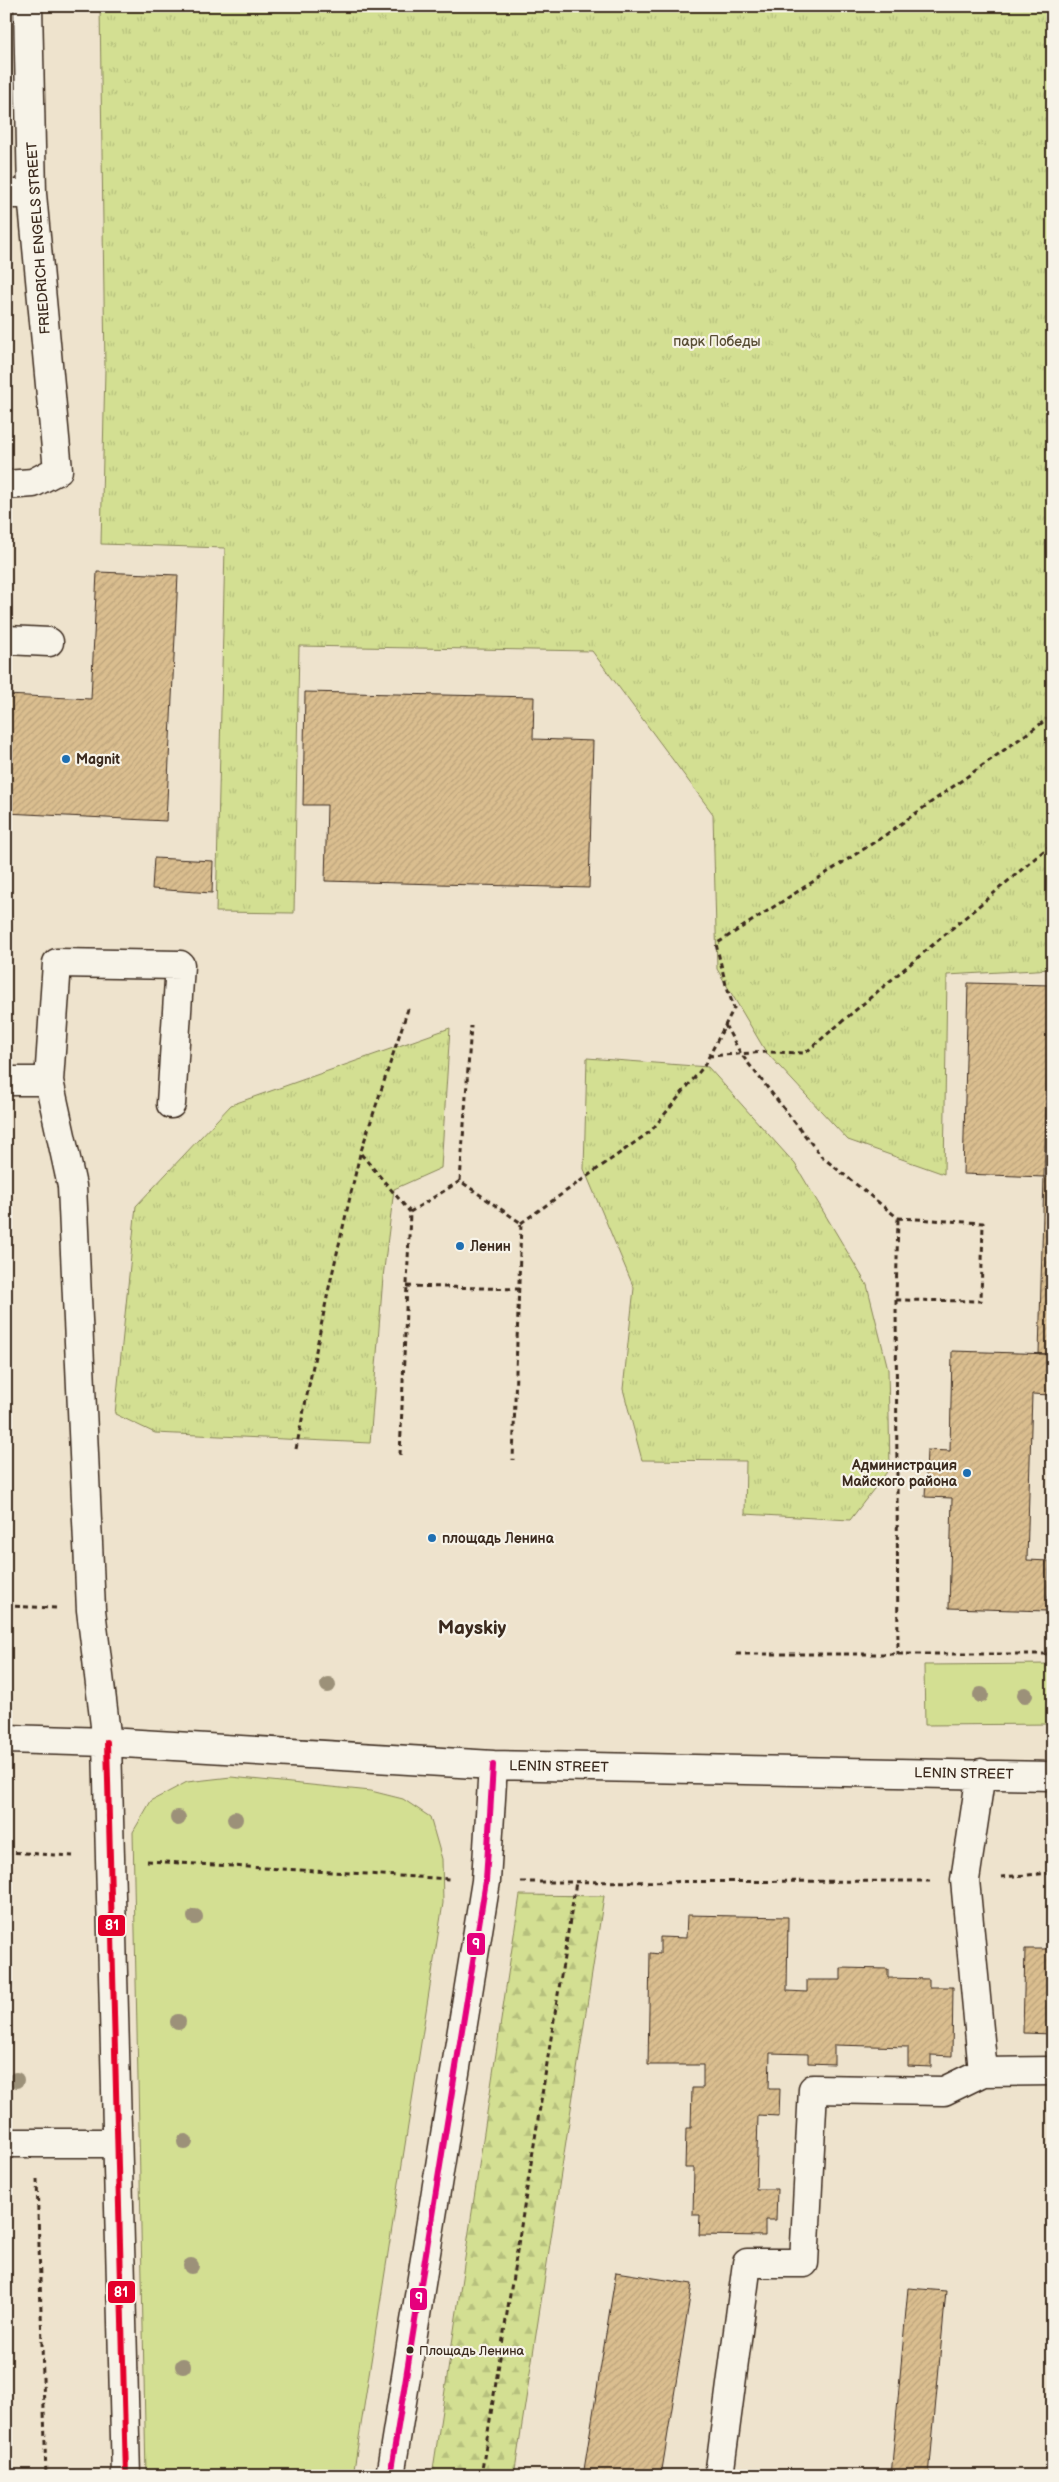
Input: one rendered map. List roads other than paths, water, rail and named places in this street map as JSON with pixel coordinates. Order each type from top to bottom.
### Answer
[{"type":"street","name":"FRIEDRICH ENGELS STREET","points":[[6,486],[33,483],[58,470],[19,194],[28,6]]},
{"type":"street","points":[[6,640],[49,642]]},
{"type":"street","points":[[126,2476],[108,1858],[107,1742],[91,1610],[72,1186],[49,1081],[57,963],[180,965],[171,1104]]},
{"type":"street","points":[[6,1081],[49,1081]]},
{"type":"street","name":"LENIN STREET","points":[[6,1739],[107,1742],[493,1764],[1053,1776]]},
{"type":"street","points":[[390,2476],[486,1881],[493,1764]]},
{"type":"street","points":[[982,1773],[965,1880],[983,2072]]},
{"type":"street","points":[[719,2476],[747,2263],[804,2263],[813,2089],[944,2091],[983,2072],[1053,2071]]},
{"type":"street","points":[[11,2143],[117,2143]]},
{"type":"place","name":"Magnit","points":[[66,759]]},
{"type":"place","name":"Ленин","points":[[460,1246]]},
{"type":"place","name":"Администрация Майского района","points":[[967,1473]]},
{"type":"place","name":"площадь Ленина","points":[[432,1538]]},
{"type":"place","name":"Площадь Ленина","points":[[410,2350]]},
{"type":"district","name":"Mayskiy","points":[[472,1627]]},
{"type":"park label","name":"парк Победы","points":[[717,341]]}]
